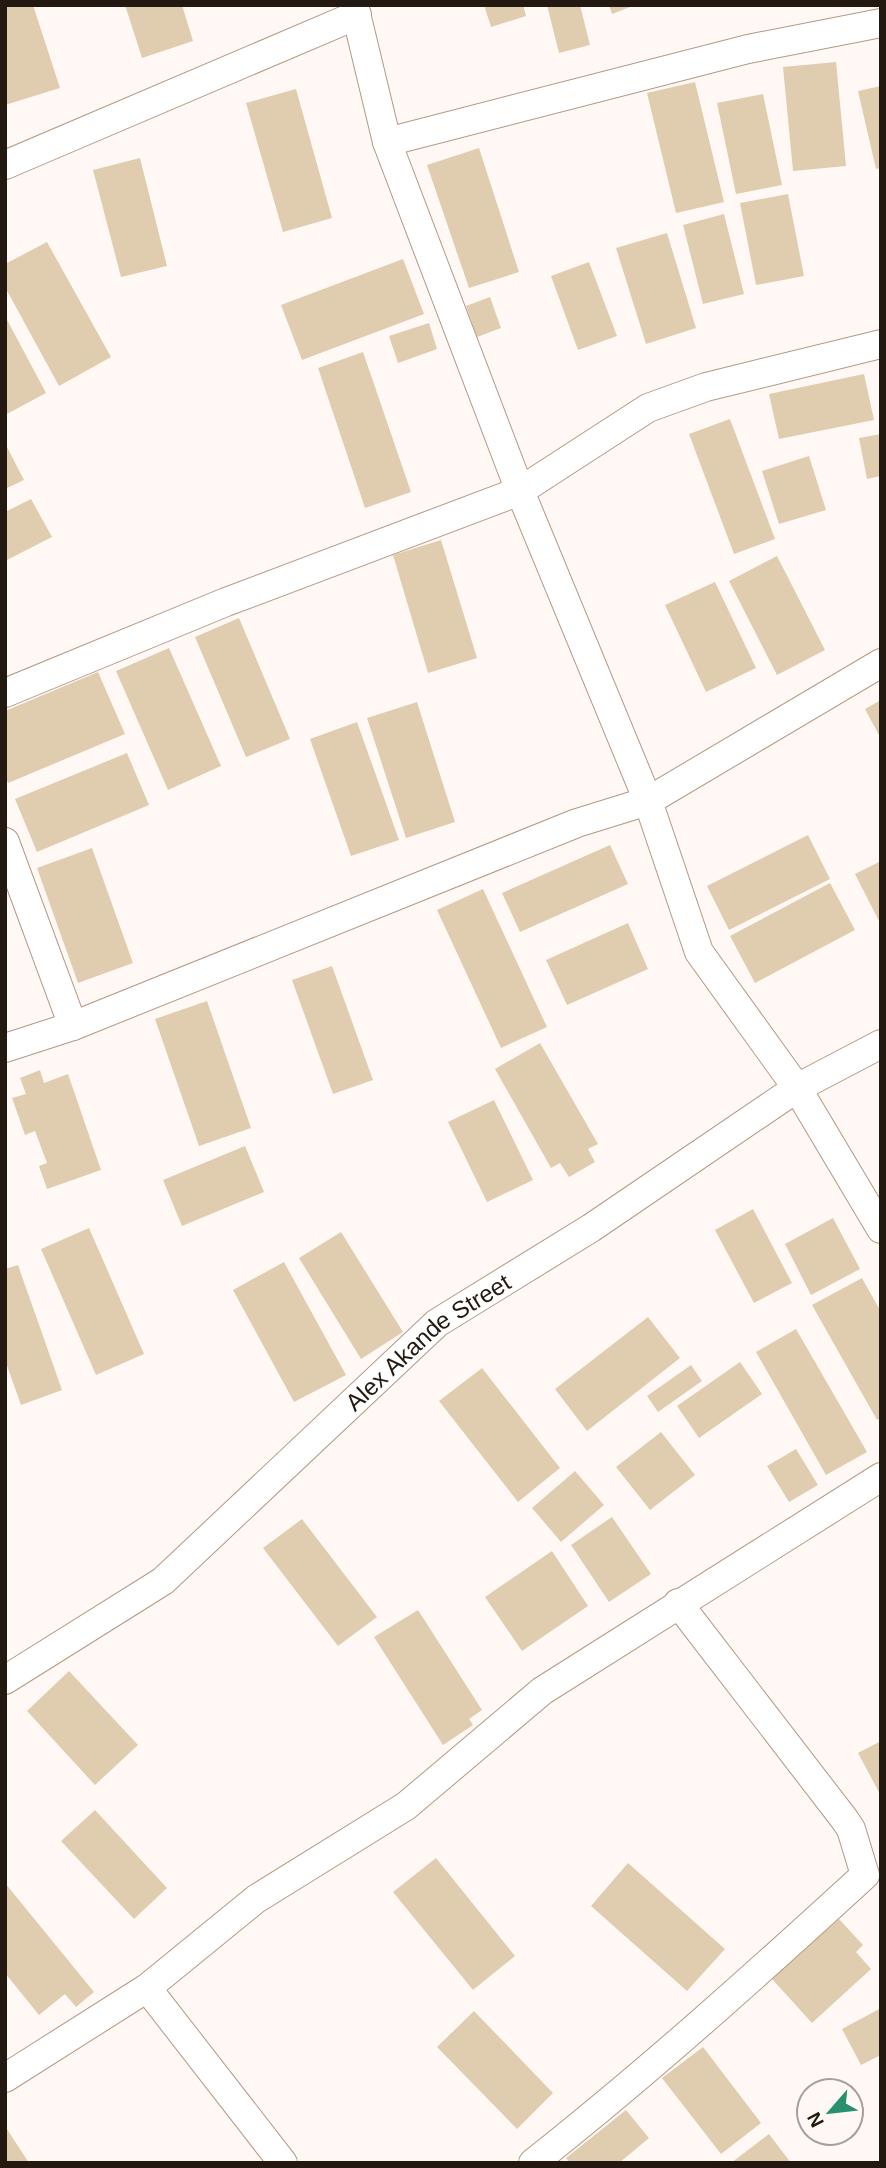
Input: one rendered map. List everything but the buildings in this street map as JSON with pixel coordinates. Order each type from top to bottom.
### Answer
[{"type":"street","points":[[5,165],[356,10],[387,142],[520,491],[648,801],[699,952],[797,1088],[881,1229]]},
{"type":"street","points":[[387,142],[748,49],[881,23]]},
{"type":"street","points":[[5,693],[226,602],[520,491],[648,408],[706,387],[881,344]]},
{"type":"street","points":[[5,1048],[73,1026],[577,823],[648,801],[881,663]]},
{"type":"street","points":[[5,842],[73,1026]]},
{"type":"street","name":"Alex Akande Street","points":[[5,1680],[163,1581],[436,1323],[591,1228],[797,1088],[881,1044]]},
{"type":"street","points":[[5,2078],[147,1988],[256,1899],[406,1807],[542,1691],[881,1477]]},
{"type":"street","points":[[533,2163],[611,2101],[769,1964],[873,1883],[845,1820],[678,1603]]},
{"type":"street","points":[[147,1988],[283,2163]]}]
